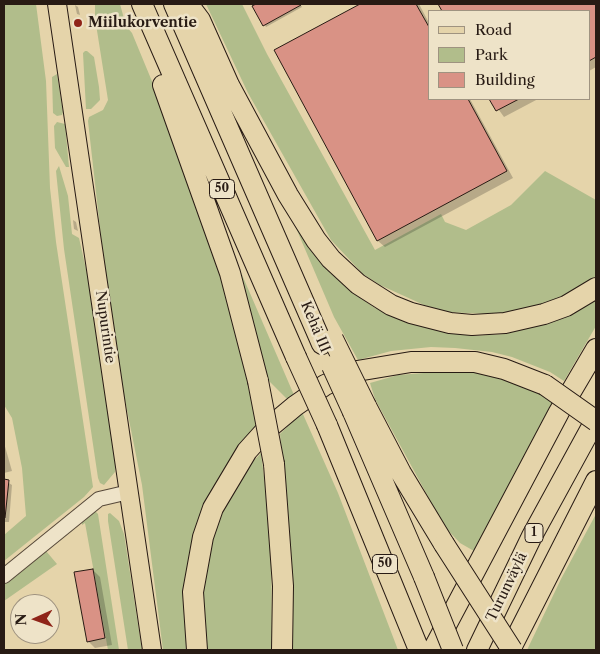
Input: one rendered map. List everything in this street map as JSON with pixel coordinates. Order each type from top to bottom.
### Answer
[{"type":"highway","name":"Kehä III","points":[[174,4],[281,249],[359,409],[453,650]]},
{"type":"highway","points":[[188,4],[200,20],[229,84],[306,225],[331,259],[358,284],[391,305],[411,313],[450,323],[472,325],[505,323],[535,317],[566,306],[596,288]]},
{"type":"highway","name":"Kehä III","points":[[146,12],[327,425],[420,650]]},
{"type":"highway","points":[[146,12],[149,48],[230,273],[258,381],[274,464],[278,498],[283,586],[282,650]]},
{"type":"highway","points":[[433,650],[559,412],[596,349]]},
{"type":"highway","points":[[197,650],[193,592],[203,537],[213,508],[246,451],[265,431],[295,406],[325,386],[357,371],[411,362],[475,362],[504,369],[545,385],[596,420]]},
{"type":"highway","points":[[359,409],[511,650]]},
{"type":"highway","name":"Turunväylä","points":[[477,650],[536,528],[596,420]]},
{"type":"highway","name":"1","points":[[511,650],[596,481]]},
{"type":"main road","name":"Nupurintie","points":[[57,4],[152,650]]},
{"type":"street","points":[[4,576],[99,500],[129,492]]},
{"type":"green space","points":[[4,4],[36,4],[46,81],[50,188],[56,242],[93,487],[84,497],[4,561],[4,535],[26,516],[22,468],[12,418],[4,405]]},
{"type":"green space","points":[[95,4],[120,4],[126,26],[132,33],[156,91],[230,302],[243,353],[256,426],[259,426],[236,451],[214,486],[198,525],[185,577],[184,609],[189,650],[163,650],[142,485],[118,365],[88,121],[89,117],[103,110],[108,100],[95,18]]},
{"type":"green space","points":[[206,4],[242,4],[267,54],[375,250],[441,214],[445,222],[466,230],[511,205],[545,171],[596,200],[596,276],[563,297],[547,303],[508,313],[487,314],[447,312],[424,305],[380,285],[363,274],[331,240],[248,93]]},
{"type":"green space","points":[[85,51],[94,57],[99,87],[100,100],[91,109],[86,109],[83,53]]},
{"type":"green space","points":[[57,74],[63,112],[62,115],[57,116],[53,113],[52,77]]},
{"type":"green space","points":[[57,122],[65,124],[69,167],[66,167],[55,148],[54,126]]},
{"type":"green space","points":[[59,166],[68,196],[72,234],[79,238],[91,291],[116,456],[115,472],[104,485],[100,483],[98,478],[64,249],[56,171]]},
{"type":"green space","points":[[293,221],[339,279],[353,293],[375,308],[405,320],[429,328],[472,336],[504,334],[559,319],[596,299],[596,326],[564,381],[550,372],[512,357],[492,352],[455,348],[431,347],[391,351],[358,360],[334,317]]},
{"type":"green space","points":[[227,240],[294,395],[287,399],[267,379]]},
{"type":"green space","points":[[450,371],[490,372],[520,382],[554,403],[474,551],[460,543],[444,526],[375,399],[370,383],[398,375]]},
{"type":"green space","points":[[302,412],[338,493],[398,650],[290,650],[290,555],[280,434]]},
{"type":"green space","points":[[261,453],[271,531],[272,650],[206,650],[203,631],[204,591],[209,551],[218,514],[247,468]]},
{"type":"green space","points":[[94,510],[98,514],[119,650],[108,650],[85,523],[82,525],[82,521]]},
{"type":"green space","points":[[110,513],[119,521],[124,534],[142,650],[128,650],[108,521],[108,514]]},
{"type":"green space","points":[[596,514],[596,650],[527,650],[561,579]]},
{"type":"green space","points":[[46,551],[57,564],[14,594],[10,594],[10,597],[4,601],[4,583]]},
{"type":"building","points":[[256,4],[301,5],[263,26],[252,6]]},
{"type":"building","points":[[360,4],[416,4],[428,25],[428,100],[469,100],[507,171],[377,241],[274,50]]},
{"type":"building","points":[[438,4],[596,4],[596,57],[590,60],[590,10],[441,10]]},
{"type":"building","points":[[490,100],[517,100],[496,111]]},
{"type":"building","points":[[4,479],[9,480],[5,518],[4,518]]},
{"type":"building","points":[[93,569],[105,638],[87,642],[74,572]]},
{"type":"place","name":"Miilukorventie","points":[[78,23]]}]
